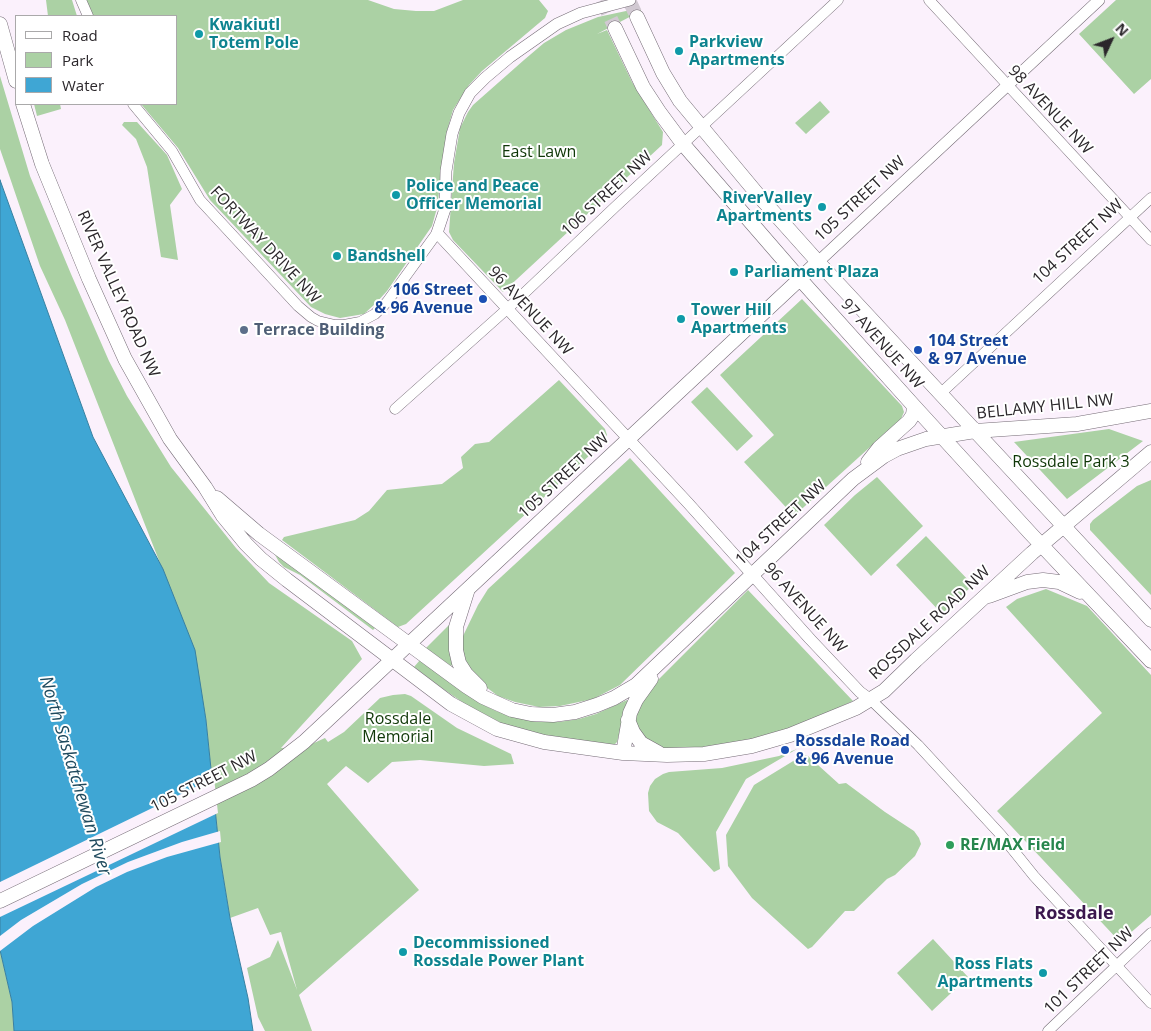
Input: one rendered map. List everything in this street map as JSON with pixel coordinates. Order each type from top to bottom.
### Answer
[{"type":"main road","name":"97 AVENUE NW","points":[[637,17],[663,73],[680,101],[701,127],[818,262],[1151,620]]},
{"type":"main road","points":[[0,24],[15,77]]},
{"type":"main road","name":"97 AVENUE NW","points":[[615,28],[643,87],[683,144],[800,279],[914,406],[1041,546],[1151,661]]},
{"type":"main road","name":"RIVER VALLEY ROAD NW","points":[[23,105],[42,164],[89,280],[125,358],[170,439],[223,516],[261,559],[392,659]]},
{"type":"main road","name":"105 STREET NW","points":[[0,901],[242,784],[269,769],[304,742],[818,262]]},
{"type":"main road","points":[[853,479],[879,448],[909,421],[913,415],[914,406]]},
{"type":"main road","name":"BELLAMY HILL NW","points":[[942,436],[975,431],[1077,424],[1120,418],[1151,411]]},
{"type":"main road","name":"104 STREET NW","points":[[660,663],[853,479],[884,456],[897,449],[926,439],[942,436]]},
{"type":"main road","name":"ROSSDALE ROAD NW","points":[[392,659],[451,704],[498,729],[544,742],[623,753],[667,756],[704,754],[752,746],[790,735],[856,708],[884,691],[1063,526],[1149,454]]},
{"type":"main road","name":"RIVER VALLEY ROAD NW","points":[[205,488],[259,534],[409,644]]},
{"type":"main road","points":[[982,599],[1027,582],[1043,580],[1067,584],[1090,598]]},
{"type":"main road","points":[[468,589],[456,627],[456,650],[466,674],[495,703]]},
{"type":"main road","points":[[409,644],[466,686],[495,703],[512,710],[542,715],[564,714],[585,710],[606,702],[627,690],[660,663]]},
{"type":"main road","points":[[623,753],[628,720],[636,700],[660,663]]},
{"type":"main road","points":[[628,720],[633,732],[641,743],[667,756]]},
{"type":"street","points":[[81,0],[88,15]]},
{"type":"street","points":[[437,233],[445,209],[446,171],[452,134],[459,112],[470,94],[510,57],[557,24],[581,13],[630,0]]},
{"type":"street","name":"106 STREET NW","points":[[395,409],[506,309],[838,0]]},
{"type":"street","name":"98 AVENUE NW","points":[[929,0],[1151,240]]},
{"type":"street","name":"105 STREET NW","points":[[818,262],[1099,0]]},
{"type":"street","name":"FORTWAY DRIVE NW","points":[[134,105],[172,151],[200,200],[298,306],[318,321],[344,325],[360,322],[375,314],[437,233]]},
{"type":"street","name":"104 STREET NW","points":[[940,394],[1151,198]]},
{"type":"street","name":"96 AVENUE NW","points":[[437,233],[629,439],[860,692],[898,724],[918,745],[1001,835],[1034,876],[1151,1003]]},
{"type":"street","name":"101 STREET NW","points":[[1048,1031],[1151,933]]},
{"type":"green space","points":[[46,0],[72,0],[77,15],[48,15]]},
{"type":"green space","points":[[86,0],[368,0],[394,9],[434,11],[463,0],[539,0],[548,11],[545,18],[482,71],[469,85],[453,110],[447,131],[437,208],[432,226],[387,291],[376,303],[364,314],[340,318],[325,314],[311,307],[210,200],[178,148],[142,105],[178,105],[178,15],[92,15]]},
{"type":"green space","points":[[1116,0],[1151,0],[1151,79],[1134,94],[1079,34]]},
{"type":"green space","name":"East Lawn","points":[[640,8],[641,11],[597,34],[607,30],[632,82],[663,132],[662,145],[503,292],[453,240],[449,232],[454,163],[460,128],[473,105],[544,43],[566,30],[598,17]]},
{"type":"green space","name":"Rossdale Memorial","points":[[0,76],[30,176],[109,361],[127,396],[171,467],[236,548],[269,583],[352,641],[362,659],[281,748],[305,747],[325,738],[328,742],[344,732],[380,698],[405,694],[411,696],[457,728],[511,754],[514,764],[484,766],[420,760],[392,762],[368,783],[346,766],[327,784],[419,890],[299,995],[312,1031],[265,1031],[258,1017],[247,968],[270,957],[278,940],[297,990],[281,932],[270,935],[258,908],[230,918],[220,857],[206,720],[192,645],[65,320],[40,266],[0,149]]},
{"type":"green space","points":[[820,101],[830,112],[806,134],[795,123]]},
{"type":"green space","points":[[34,105],[60,105],[61,109],[37,116]]},
{"type":"green space","points":[[124,122],[137,122],[167,155],[182,189],[170,205],[178,260],[161,257],[147,167],[136,139],[122,125]]},
{"type":"green space","points":[[802,299],[902,406],[904,412],[901,419],[794,516],[744,462],[774,435],[720,375]]},
{"type":"green space","points":[[559,380],[605,429],[607,435],[603,443],[406,624],[398,627],[282,540],[284,537],[355,520],[369,511],[387,490],[442,484],[463,468],[461,457],[475,444],[489,442]]},
{"type":"green space","points":[[707,387],[753,436],[737,451],[691,402]]},
{"type":"green space","name":"Rossdale Park 3","points":[[1109,429],[1143,441],[1067,499],[1014,442]]},
{"type":"green space","points":[[630,458],[735,573],[620,685],[593,699],[560,706],[539,707],[498,696],[482,684],[464,661],[461,646],[463,636],[478,605],[488,589]]},
{"type":"green space","points":[[877,477],[923,526],[871,576],[824,525]]},
{"type":"green space","points":[[1151,480],[1151,595],[1090,530],[1090,524],[1137,486]]},
{"type":"green space","points":[[926,536],[973,585],[942,614],[896,565]]},
{"type":"green space","points":[[274,553],[375,628],[373,630],[300,575],[284,567]]},
{"type":"green space","points":[[1046,589],[1087,606],[1151,675],[1151,915],[1120,942],[997,811],[1102,713],[1006,607],[1017,599]]},
{"type":"green space","points":[[748,590],[853,701],[802,724],[749,742],[701,749],[664,748],[649,743],[635,724],[637,708],[644,694]]},
{"type":"green space","points":[[450,624],[453,664],[451,666],[426,648]]},
{"type":"green space","points":[[420,660],[484,705],[496,711],[537,722],[559,722],[579,719],[596,714],[627,700],[617,742],[614,745],[546,737],[505,725],[465,704],[414,667]]},
{"type":"green space","points":[[797,749],[746,779],[716,832],[720,869],[714,872],[678,833],[657,822],[649,811],[648,793],[650,786],[655,779],[663,774],[722,768],[779,756]]},
{"type":"green space","name":"RE/MAX Field","points":[[803,755],[808,756],[839,784],[846,783],[914,831],[921,844],[915,856],[895,875],[887,879],[854,911],[845,911],[808,949],[752,898],[728,866],[726,835],[754,785]]},
{"type":"green space","points":[[933,939],[968,977],[932,1011],[897,973]]},
{"type":"green space","points":[[0,950],[12,1002],[14,1031],[0,1031]]},
{"type":"water","name":"North Saskatchewan River","points":[[0,180],[93,437],[163,569],[195,650],[206,720],[220,857],[230,918],[248,998],[253,1031],[14,1031],[12,1002],[0,950]]},
{"type":"pier","points":[[214,778],[218,813],[0,917],[0,882]]},
{"type":"pier","points":[[220,831],[221,842],[167,857],[127,872],[96,887],[33,926],[0,951],[0,936],[21,920],[82,884],[128,862],[182,842]]},
{"type":"tunnel","points":[[602,0],[615,28]]},
{"type":"tunnel","points":[[629,0],[637,17]]},
{"type":"place","name":"Kwakiutl Totem Pole","points":[[199,34]]},
{"type":"place","name":"Parkview Apartments","points":[[679,51]]},
{"type":"place","name":"Police and Peace Officer Memorial","points":[[396,195]]},
{"type":"place","name":"RiverValley Apartments","points":[[822,207]]},
{"type":"place","name":"Bandshell","points":[[337,256]]},
{"type":"place","name":"Parliament Plaza","points":[[734,272]]},
{"type":"place","name":"106 Street & 96 Avenue","points":[[483,299]]},
{"type":"place","name":"Tower Hill Apartments","points":[[681,319]]},
{"type":"place","name":"Terrace Building","points":[[244,330]]},
{"type":"place","name":"104 Street & 97 Avenue","points":[[918,350]]},
{"type":"place","name":"Rossdale Road & 96 Avenue","points":[[785,750]]},
{"type":"place","name":"RE/MAX Field","points":[[950,845]]},
{"type":"place","name":"Decommissioned Rossdale Power Plant","points":[[403,952]]},
{"type":"place","name":"Ross Flats Apartments","points":[[1043,973]]},
{"type":"district","name":"Rossdale","points":[[1074,914]]}]
